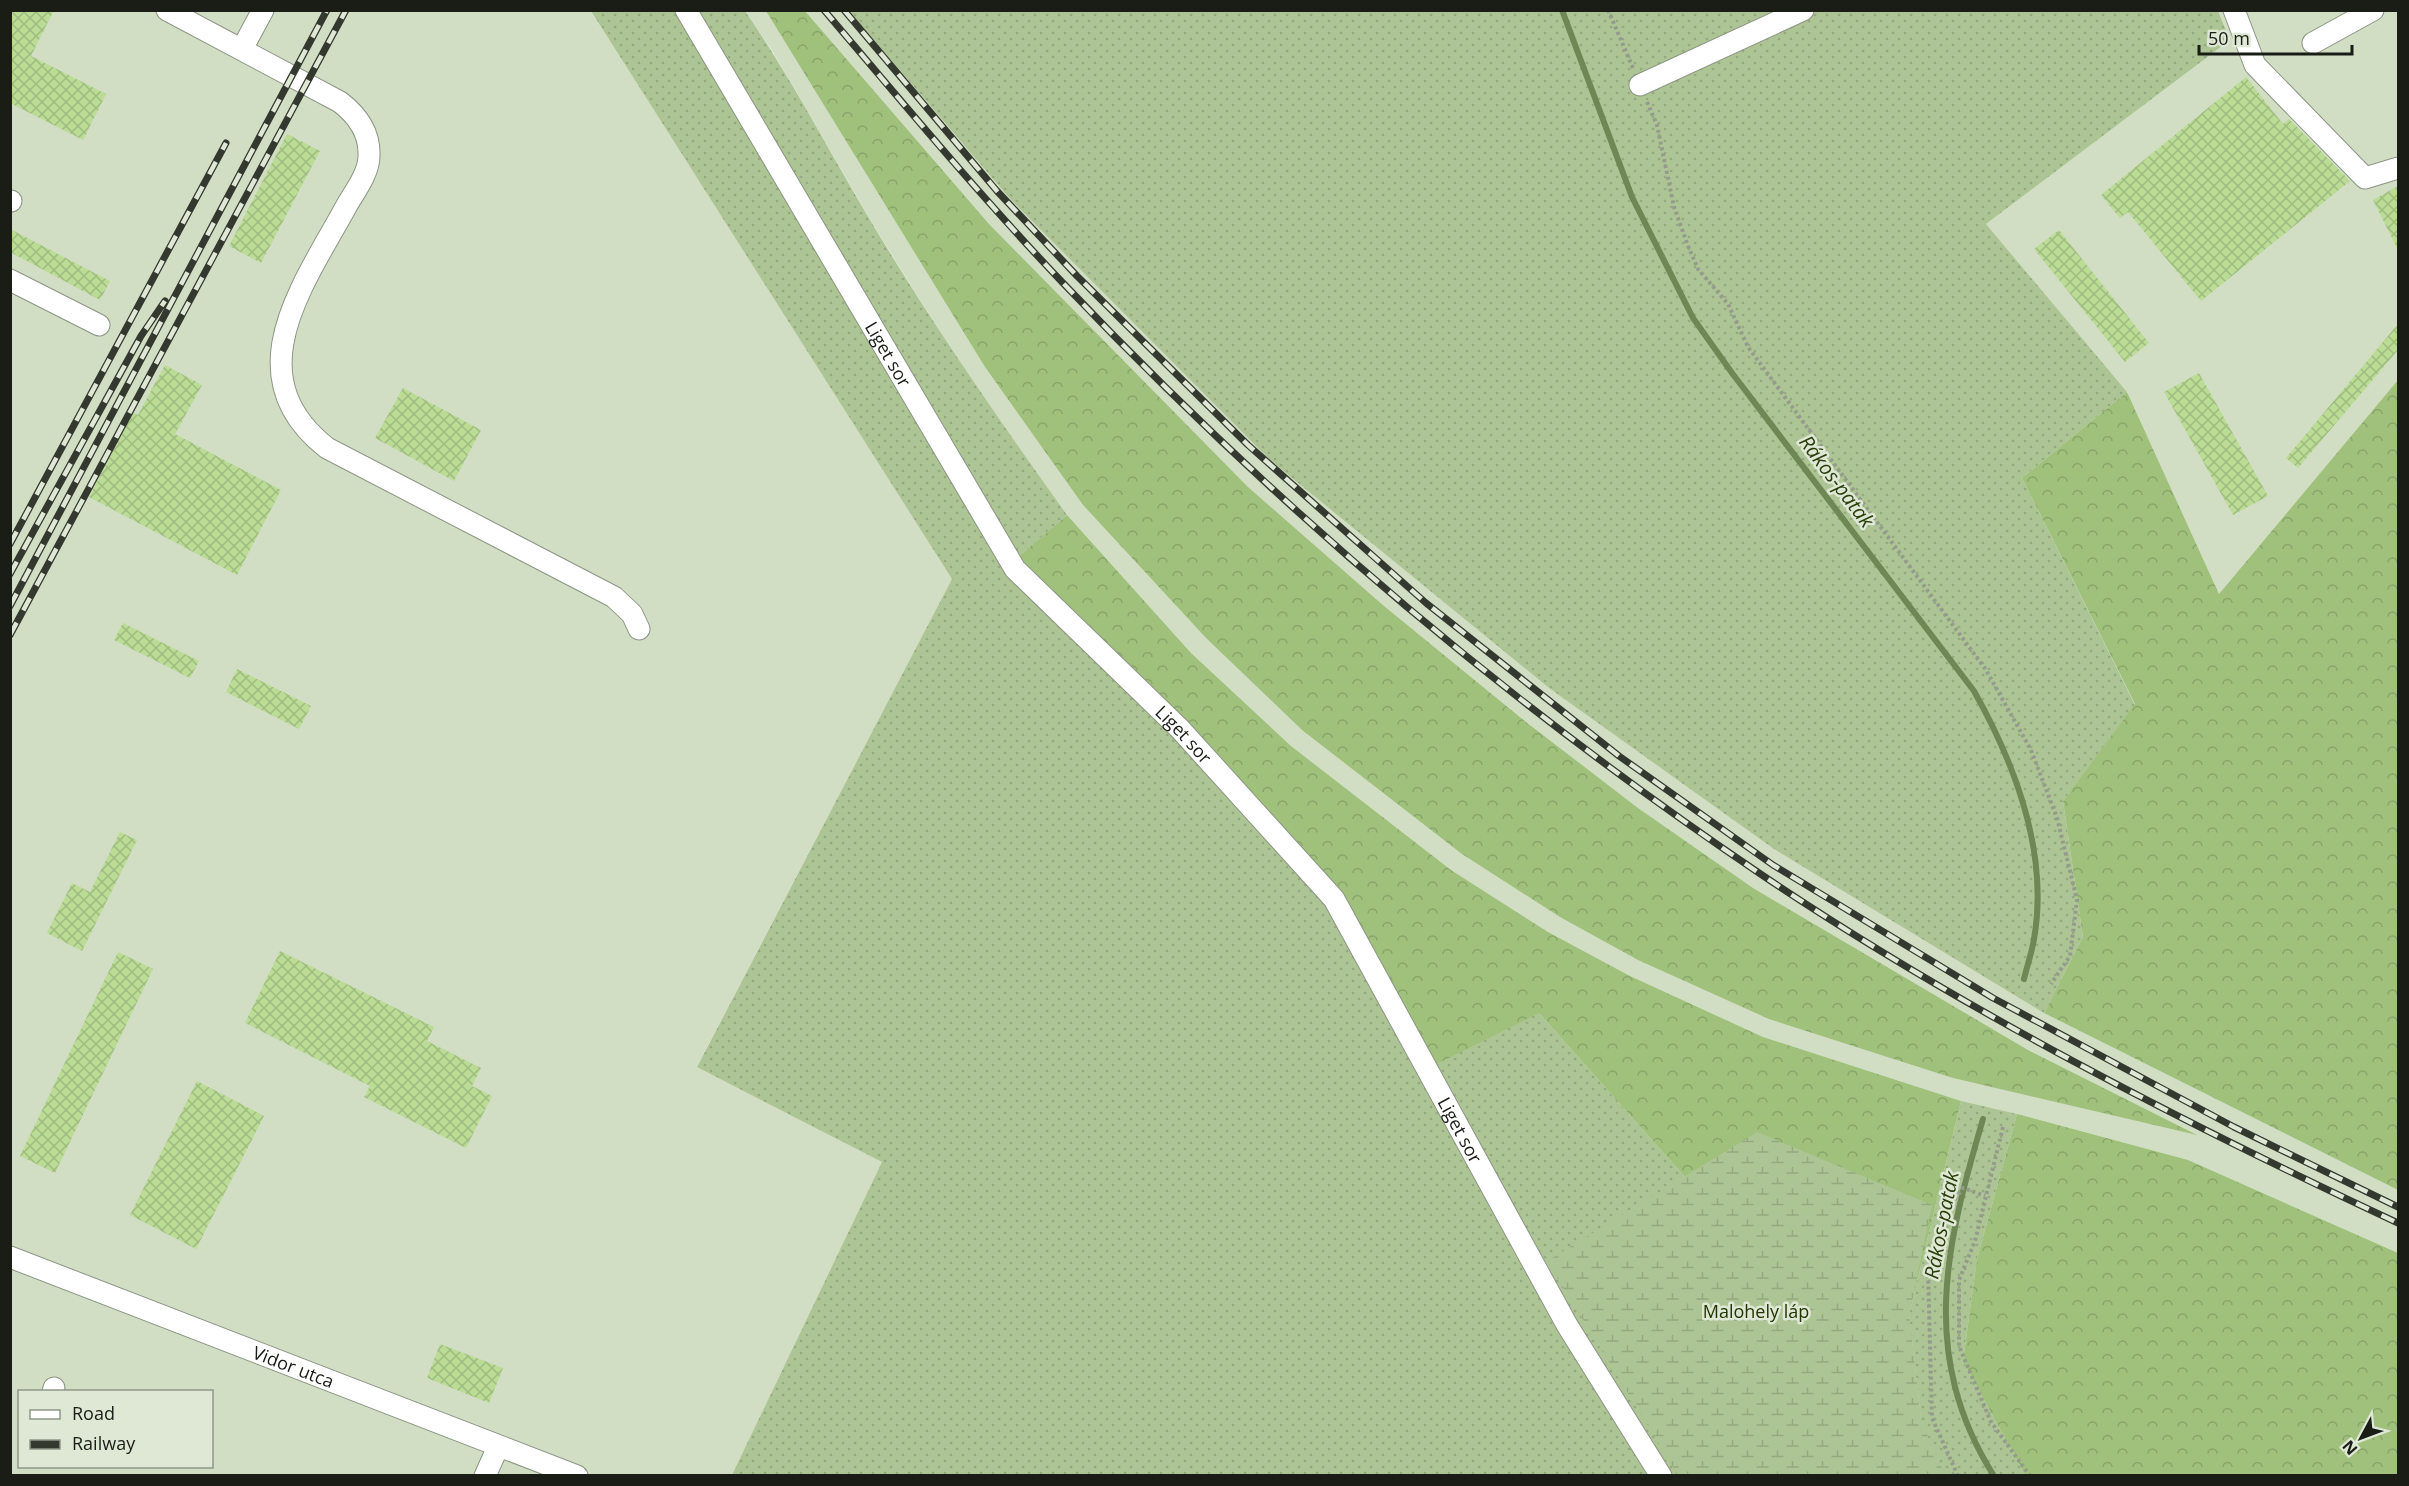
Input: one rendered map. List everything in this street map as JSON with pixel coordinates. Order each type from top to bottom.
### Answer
[{"type":"street","points":[[167,10],[340,102],[354,113],[368,142],[368,167],[289,314],[281,352],[284,393],[292,410],[313,437],[327,448],[614,597],[632,614],[639,629]]},
{"type":"street","points":[[242,49],[263,10]]},
{"type":"street","name":"Liget sor","points":[[686,10],[1015,569],[1180,729],[1334,899],[1567,1325],[1661,1476]]},
{"type":"street","points":[[1640,85],[1803,10]]},
{"type":"street","points":[[2234,10],[2255,65],[2365,178],[2398,168]]},
{"type":"street","points":[[2313,43],[2373,10]]},
{"type":"street","points":[[10,280],[99,325]]},
{"type":"street","name":"Vidor utca","points":[[10,1257],[577,1476]]},
{"type":"street","points":[[485,1476],[498,1447]]},
{"type":"path","points":[[1608,10],[1657,125],[1674,207],[1698,269],[1728,304],[1755,356],[1986,670],[2031,750],[2056,818],[2077,900],[2070,956],[2051,984]]},
{"type":"path","points":[[2003,1127],[1975,1241],[1959,1280],[1959,1346],[1992,1422],[2030,1476]]},
{"type":"path","points":[[1958,1476],[1932,1418],[1928,1270],[1946,1211],[1963,1188],[1985,1196]]},
{"type":"shaded area","points":[[10,11],[591,11],[952,579],[697,1066],[882,1162],[732,1475],[11,1475]]},
{"type":"shaded area","points":[[745,11],[766,11],[985,367],[1083,505],[1206,638],[1302,730],[1953,1078],[2194,1134],[2028,1050],[1753,888],[1638,808],[1526,722],[1384,606],[1248,487],[989,224],[805,11],[849,11],[1012,201],[1270,460],[1549,688],[1774,849],[2044,1013],[2398,1190],[2398,1253],[2188,1160],[1961,1101],[1763,1037],[1630,976],[1548,932],[1451,870],[1291,746],[1191,653],[1067,515],[967,375],[873,224],[774,53]]},
{"type":"shaded area","points":[[2218,11],[2398,11],[2398,380],[2219,594],[2127,392],[1986,224],[2230,40]]},
{"type":"green space","points":[[591,11],[745,11],[779,63],[873,225],[919,299],[1067,515],[1006,567],[1539,1013],[1864,1378],[1921,1420],[1909,1315],[1961,1101],[2017,1114],[1977,1259],[1963,1361],[2025,1475],[732,1475],[882,1162],[697,1067],[952,579]]},
{"type":"green space","points":[[766,11],[805,11],[989,224],[1248,487],[1384,606],[1526,722],[1638,808],[1753,888],[2028,1050],[2197,1135],[1953,1078],[1769,1019],[1638,960],[1560,917],[1462,854],[1302,730],[1206,638],[1083,505],[985,367]]},
{"type":"green space","points":[[849,11],[2218,11],[2230,40],[1986,224],[2127,392],[2022,478],[2135,705],[2063,801],[2083,937],[2044,1013],[1774,849],[1549,688],[1270,460],[1012,201]]},
{"type":"green space","points":[[2398,380],[2398,1190],[2044,1013],[2083,937],[2063,801],[2135,704],[2022,478],[2127,392],[2219,594]]},
{"type":"green space","points":[[1067,515],[1191,653],[1291,746],[1451,870],[1548,932],[1630,976],[1763,1037],[1961,1101],[1909,1315],[1921,1421],[1864,1378],[1539,1013],[1423,1071],[1362,957],[1277,832],[1005,568]]},
{"type":"green space","points":[[2017,1114],[2188,1160],[2398,1253],[2398,1475],[2025,1475],[1963,1361],[1977,1259]]},
{"type":"green space","name":"Malohely láp","points":[[1757,1132],[1932,1205],[1909,1315],[1921,1421],[1945,1475],[1678,1475],[1547,1261]]},
{"type":"building","points":[[10,10],[54,10],[31,56],[106,94],[83,140],[10,103]]},
{"type":"building","points":[[2246,77],[2283,124],[2289,119],[2350,181],[2201,301],[2128,212],[2120,218],[2101,195]]},
{"type":"building","points":[[287,134],[320,151],[261,263],[229,246]]},
{"type":"building","points":[[2398,186],[2398,250],[2373,200]]},
{"type":"building","points":[[10,229],[110,281],[100,300],[10,252]]},
{"type":"building","points":[[2059,230],[2149,343],[2125,362],[2034,249]]},
{"type":"building","points":[[2398,324],[2398,350],[2298,468],[2286,458]]},
{"type":"building","points":[[165,365],[202,385],[175,434],[281,490],[237,575],[89,497],[133,412],[138,415]]},
{"type":"building","points":[[2199,373],[2268,496],[2233,515],[2164,392]]},
{"type":"building","points":[[403,388],[481,430],[454,481],[375,438]]},
{"type":"building","points":[[123,623],[199,661],[190,678],[114,640]]},
{"type":"building","points":[[237,669],[311,706],[299,729],[226,692]]},
{"type":"building","points":[[120,832],[137,840],[82,951],[47,933],[72,883],[90,892]]},
{"type":"building","points":[[280,951],[434,1027],[427,1041],[481,1068],[472,1086],[492,1096],[466,1148],[364,1097],[370,1086],[245,1023]]},
{"type":"building","points":[[118,952],[153,969],[55,1173],[20,1156]]},
{"type":"building","points":[[197,1081],[264,1116],[196,1249],[130,1215]]},
{"type":"building","points":[[440,1344],[503,1368],[489,1403],[427,1378]]},
{"type":"waterway","name":"Rákos-patak","points":[[1562,10],[1632,197],[1693,318],[1732,373],[1974,691],[1989,719],[2015,779],[2025,810],[2037,875],[2037,907],[2033,944],[2024,979]]},
{"type":"waterway","name":"Rákos-patak","points":[[1983,1119],[1958,1211],[1950,1255],[1946,1299],[1947,1343],[1955,1387],[1970,1431],[1994,1476]]},
{"type":"railway","points":[[10,606],[327,10]]},
{"type":"railway","points":[[10,635],[346,10]]},
{"type":"railway","points":[[824,10],[1002,217],[1143,365],[1225,445],[1397,598],[1576,742],[1668,810],[1762,875],[1915,972],[2154,1104],[2398,1223]]},
{"type":"railway","points":[[844,10],[997,191],[1077,276],[1248,445],[1426,603],[1619,756],[1773,865],[1993,998],[2234,1127],[2398,1207]]},
{"type":"railway","points":[[10,544],[226,143]]},
{"type":"railway","points":[[10,574],[141,336],[165,301]]}]
